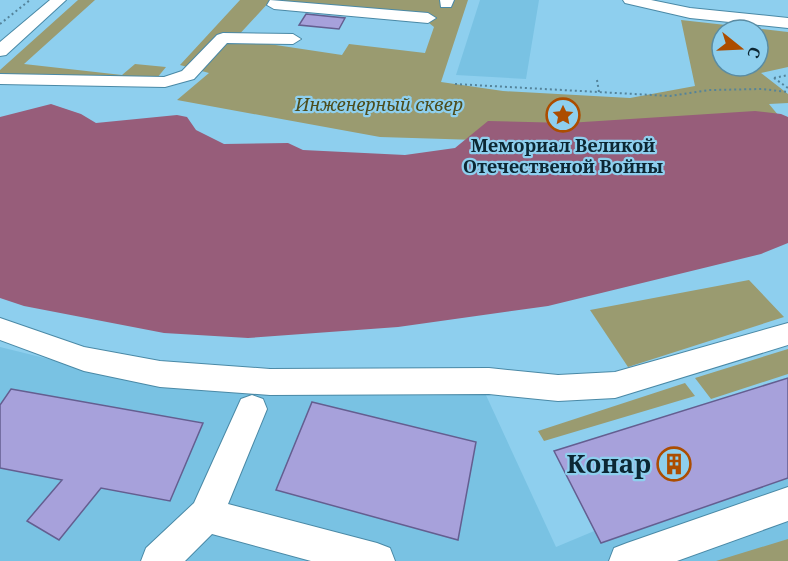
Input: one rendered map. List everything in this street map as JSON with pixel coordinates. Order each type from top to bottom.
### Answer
[{"type":"street","points":[[0,51],[59,0]]},
{"type":"street","points":[[630,0],[668,9],[716,16],[788,23]]},
{"type":"street","points":[[247,36],[276,2],[428,18]]},
{"type":"street","points":[[0,79],[165,82],[188,75],[223,38],[247,36],[293,39]]},
{"type":"street","points":[[0,328],[84,359],[160,374],[270,382],[489,381],[558,388],[615,386],[788,334]]},
{"type":"street","points":[[159,561],[206,515],[252,409]]},
{"type":"street","points":[[627,561],[788,504]]},
{"type":"street","points":[[206,515],[377,561]]},
{"type":"path","points":[[0,24],[30,0]]},
{"type":"path","points":[[788,75],[774,78],[788,90]]},
{"type":"path","points":[[597,80],[599,92]]},
{"type":"path","points":[[455,84],[670,96],[710,90],[788,90]]},
{"type":"shaded area","points":[[480,0],[539,0],[526,79],[456,75]]},
{"type":"shaded area","points":[[51,104],[81,114],[96,123],[177,115],[187,117],[196,130],[224,144],[288,143],[303,150],[405,155],[455,148],[488,121],[568,123],[755,111],[781,114],[788,117],[788,243],[761,254],[548,306],[398,327],[248,338],[164,333],[24,306],[0,298],[0,117]]},
{"type":"shaded area","points":[[0,347],[77,366],[485,393],[556,547],[788,450],[788,561],[0,561]]},
{"type":"green space","points":[[78,0],[95,0],[24,64],[122,75],[135,64],[166,67],[157,78],[0,73],[0,70]]},
{"type":"green space","name":"Инженерный сквер","points":[[240,0],[271,0],[235,39],[342,55],[349,44],[425,53],[434,27],[419,15],[281,3],[284,0],[468,0],[441,82],[503,91],[630,98],[695,86],[681,20],[710,23],[710,78],[767,78],[788,94],[788,103],[769,104],[788,127],[645,145],[380,137],[177,100],[209,73],[180,65]]},
{"type":"green space","name":"Инженерный сквер","points":[[770,30],[788,32],[788,67],[770,71]]},
{"type":"green space","points":[[749,280],[784,317],[628,367],[590,310]]},
{"type":"green space","points":[[788,349],[788,374],[711,399],[695,378]]},
{"type":"green space","points":[[685,383],[695,396],[544,441],[538,431]]},
{"type":"green space","points":[[788,539],[788,561],[716,561]]},
{"type":"building","points":[[306,14],[345,18],[339,29],[299,25]]},
{"type":"building","name":"Конар","points":[[788,378],[788,478],[601,543],[554,451]]},
{"type":"building","points":[[11,389],[203,423],[170,501],[101,488],[59,540],[27,521],[62,480],[0,468],[0,405]]},
{"type":"building","points":[[312,402],[476,442],[458,540],[276,490]]},
{"type":"place","name":"Мемориал Великой Отечественой Войны","points":[[563,115]]},
{"type":"place","name":"Конар","points":[[674,464]]}]
